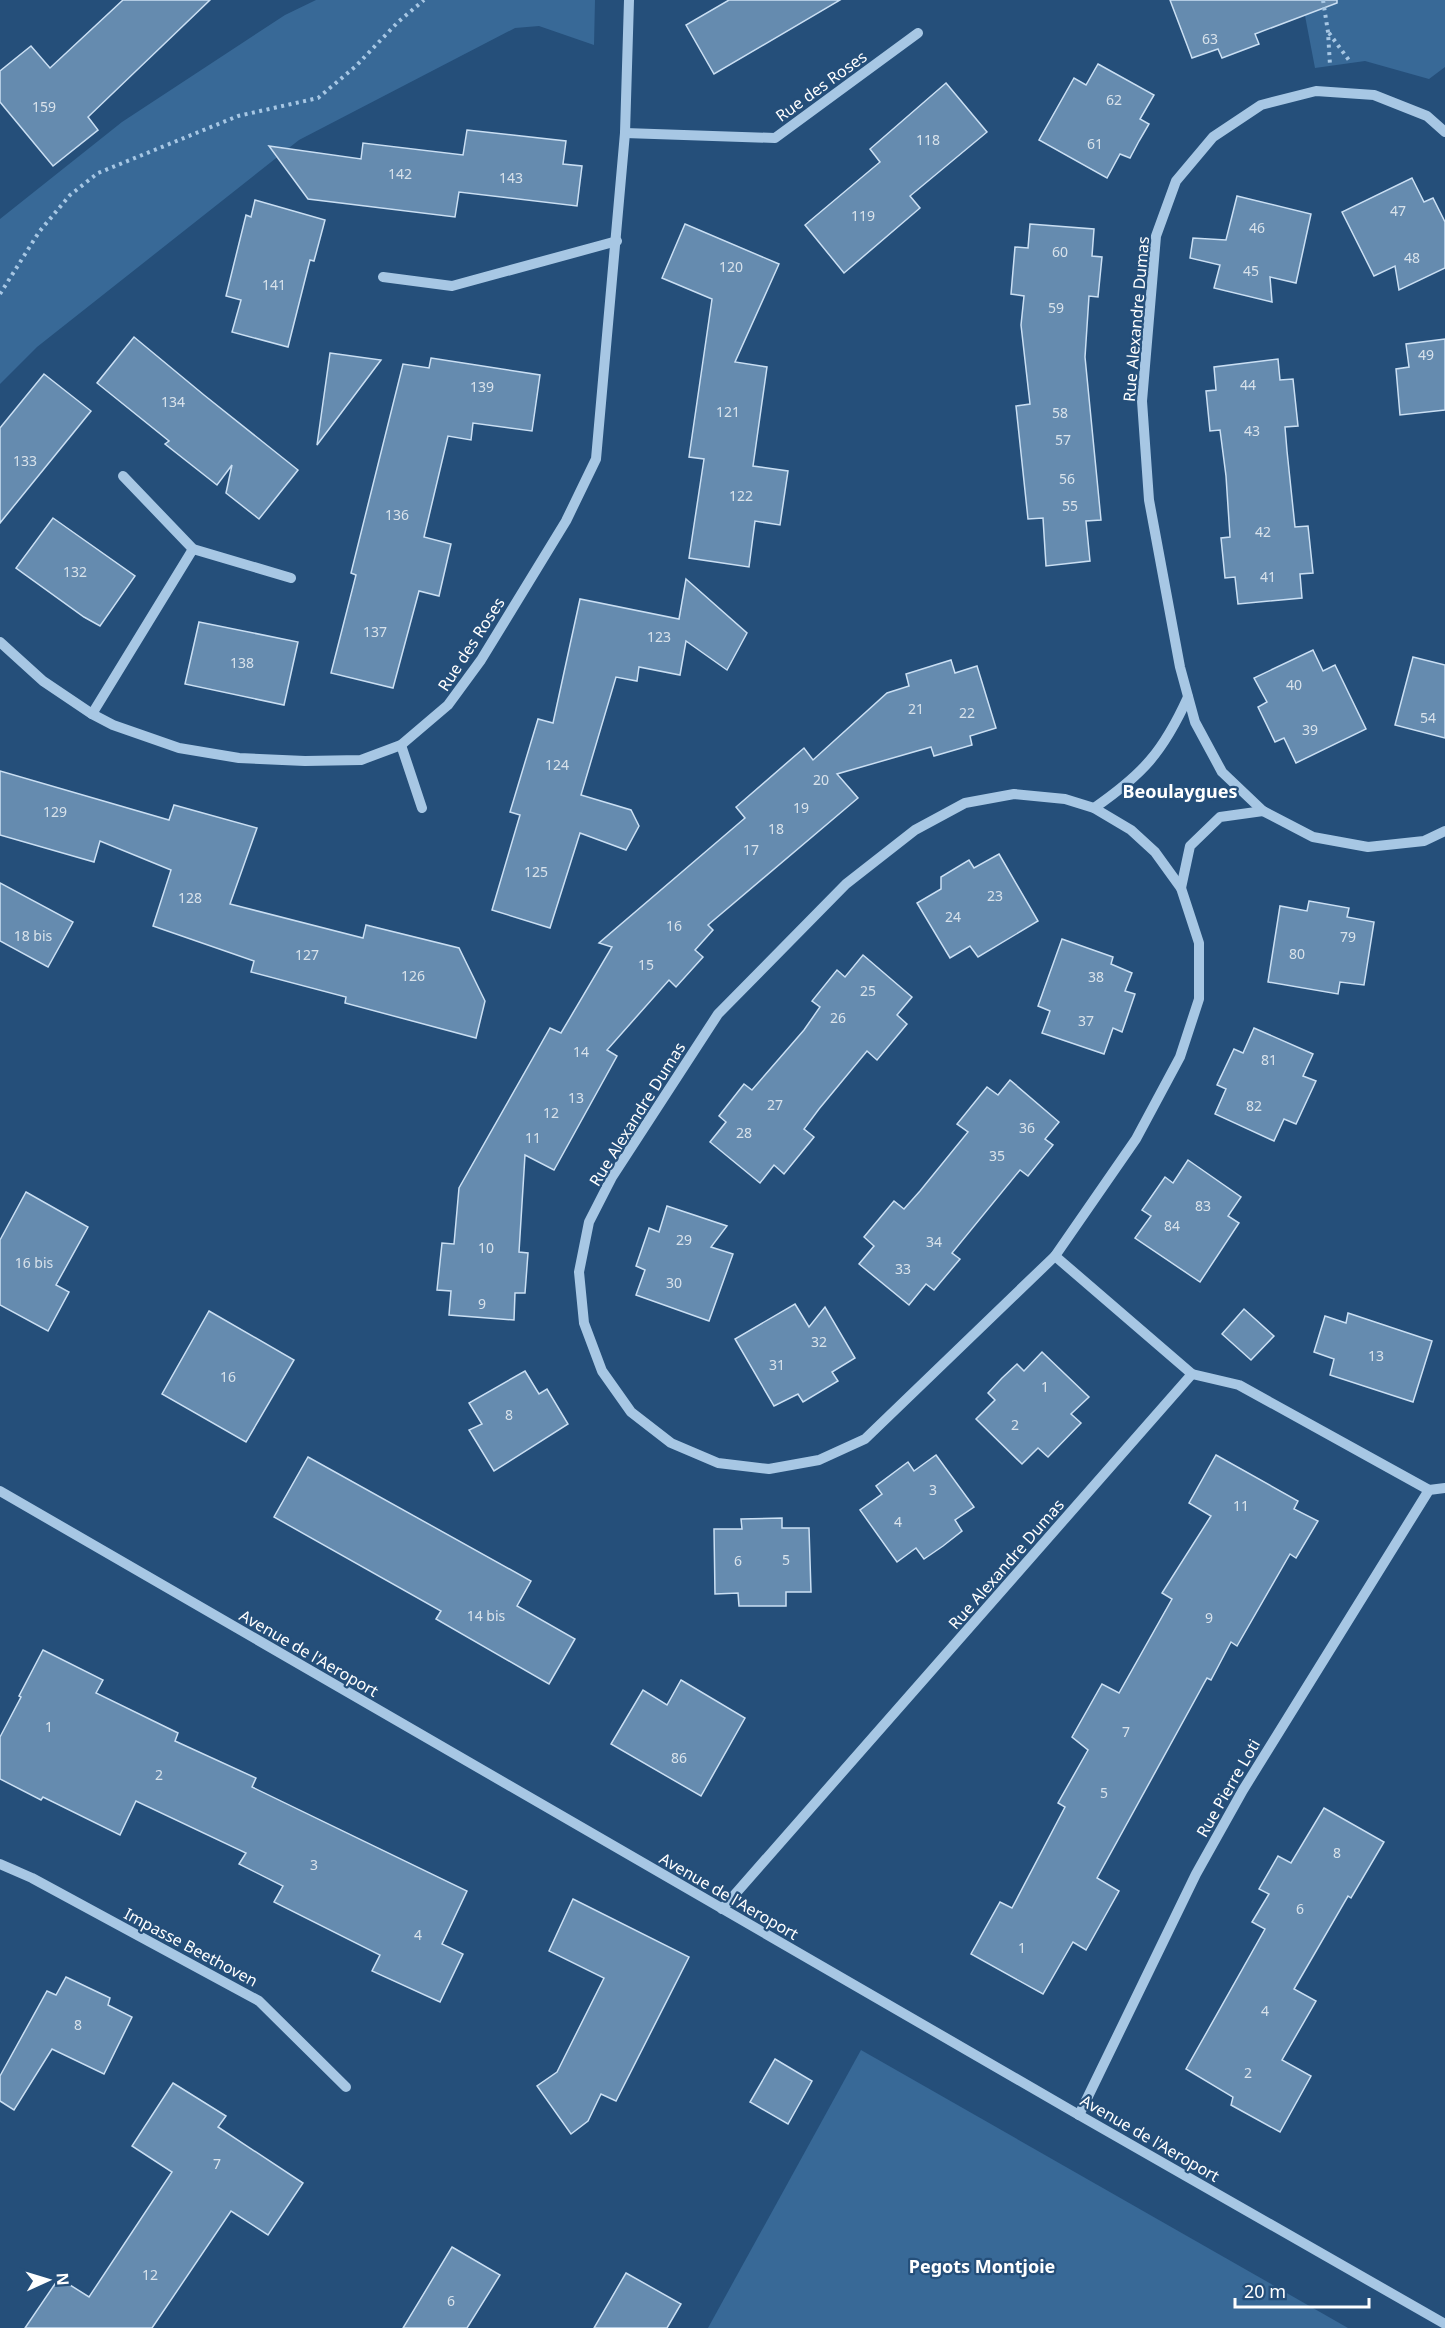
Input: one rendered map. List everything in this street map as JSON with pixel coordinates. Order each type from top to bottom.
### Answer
[{"type":"street","name":"Rue des Roses","points":[[0,642],[43,681],[92,714],[113,725],[179,748],[238,758],[305,761],[361,760],[401,745],[448,705],[481,660],[566,521],[596,459],[625,133],[629,0]]},
{"type":"street","name":"Rue des Roses","points":[[625,133],[775,138],[918,33]]},
{"type":"street","name":"Rue Alexandre Dumas","points":[[1445,132],[1427,116],[1374,95],[1316,91],[1261,105],[1213,137],[1176,181],[1156,236],[1142,401],[1149,500],[1180,667],[1195,722],[1222,772],[1263,811],[1313,837],[1368,847],[1424,841],[1445,831]]},
{"type":"street","points":[[383,277],[453,286],[617,241]]},
{"type":"street","points":[[123,476],[193,549],[291,578]]},
{"type":"street","points":[[92,714],[193,549]]},
{"type":"street","points":[[1094,808],[1125,787],[1151,761],[1173,731],[1188,697]]},
{"type":"street","points":[[401,745],[422,808]]},
{"type":"street","name":"Rue Alexandre Dumas","points":[[1014,794],[1065,799],[1094,808],[1131,830],[1155,852],[1180,888],[1199,943],[1199,999],[1180,1057],[1136,1139],[1055,1256],[865,1439],[819,1460],[769,1469],[718,1463],[671,1443],[631,1412],[602,1371],[584,1323],[579,1272],[589,1222],[612,1177],[718,1014],[838,892],[915,830],[965,803],[1014,794]]},
{"type":"street","points":[[1180,888],[1190,846],[1220,817],[1263,811]]},
{"type":"street","points":[[1055,1256],[1192,1374],[1239,1385],[1429,1490],[1445,1488]]},
{"type":"street","name":"Rue Alexandre Dumas","points":[[722,1909],[1192,1374]]},
{"type":"street","name":"Rue Pierre Loti","points":[[1079,2115],[1196,1874],[1238,1799],[1429,1490]]},
{"type":"street","name":"Avenue de l'Aeroport","points":[[0,1491],[1445,2324]]},
{"type":"street","name":"Impasse Beethoven","points":[[0,1864],[32,1878],[259,2001],[346,2087]]},
{"type":"path","points":[[0,294],[39,232],[70,195],[98,173],[238,116],[318,98],[356,66],[398,22],[424,0]]},
{"type":"path","points":[[1323,0],[1332,92]]},
{"type":"shaded area","points":[[316,0],[595,0],[594,45],[539,26],[515,28],[299,140],[37,347],[0,384],[0,219],[122,122],[285,15]]},
{"type":"shaded area","points":[[1302,0],[1445,0],[1445,67],[1429,79],[1365,61],[1315,68]]},
{"type":"shaded area","points":[[861,2050],[1348,2328],[708,2328]]},
{"type":"building","points":[[123,0],[210,0],[88,117],[98,130],[53,166],[0,102],[0,71],[31,46],[50,68]]},
{"type":"building","points":[[729,0],[840,0],[714,74],[686,25]]},
{"type":"building","points":[[1170,0],[1337,0],[1337,3],[1255,34],[1259,44],[1222,58],[1218,49],[1192,58]]},
{"type":"building","points":[[1098,64],[1154,95],[1140,119],[1149,124],[1130,158],[1120,154],[1107,178],[1039,140],[1074,78],[1086,85]]},
{"type":"building","points":[[946,83],[987,132],[910,196],[920,208],[844,273],[805,225],[880,162],[870,149]]},
{"type":"building","points":[[467,130],[566,141],[563,164],[582,166],[577,206],[459,192],[455,217],[308,199],[269,146],[361,159],[363,143],[463,155]]},
{"type":"building","points":[[1412,178],[1424,202],[1433,198],[1445,222],[1445,268],[1399,290],[1395,266],[1374,276],[1342,212]]},
{"type":"building","points":[[1237,196],[1311,214],[1296,283],[1270,277],[1272,302],[1214,288],[1220,265],[1190,258],[1193,238],[1226,240]]},
{"type":"building","points":[[255,200],[325,220],[314,261],[310,260],[288,347],[232,332],[241,300],[226,296],[246,215],[251,217]]},
{"type":"building","points":[[685,224],[779,264],[735,362],[767,367],[753,466],[788,471],[780,525],[755,521],[749,567],[689,558],[704,459],[689,457],[712,299],[662,278]]},
{"type":"building","points":[[1030,224],[1094,229],[1092,256],[1102,257],[1098,297],[1089,296],[1085,357],[1101,520],[1086,521],[1090,561],[1046,566],[1043,518],[1028,519],[1016,406],[1030,404],[1021,325],[1024,296],[1011,294],[1015,247],[1028,248]]},
{"type":"building","points":[[134,337],[298,470],[259,519],[226,493],[232,465],[217,485],[165,444],[169,441],[97,383]]},
{"type":"building","points":[[1445,339],[1445,410],[1400,415],[1396,369],[1409,367],[1406,344]]},
{"type":"building","points":[[330,353],[381,360],[317,445]]},
{"type":"building","points":[[431,358],[540,375],[532,431],[473,423],[471,440],[448,436],[424,537],[451,544],[439,596],[419,591],[393,688],[331,673],[356,575],[351,573],[403,364],[429,368]]},
{"type":"building","points":[[1278,359],[1280,380],[1293,379],[1298,426],[1285,427],[1287,451],[1295,527],[1308,526],[1313,573],[1300,574],[1302,598],[1238,604],[1235,577],[1225,578],[1221,538],[1230,537],[1226,476],[1220,430],[1210,431],[1206,391],[1216,390],[1214,367]]},
{"type":"building","points":[[44,374],[91,411],[0,523],[0,428]]},
{"type":"building","points":[[53,518],[135,576],[100,626],[16,568]]},
{"type":"building","points":[[686,579],[747,633],[727,670],[686,641],[680,675],[639,667],[637,681],[616,677],[581,795],[631,810],[639,826],[626,850],[580,833],[550,928],[492,910],[520,815],[510,812],[538,719],[553,723],[580,599],[679,619]]},
{"type":"building","points":[[199,622],[298,642],[284,705],[185,684]]},
{"type":"building","points":[[1313,650],[1323,671],[1335,665],[1366,729],[1296,763],[1284,738],[1275,742],[1258,707],[1267,702],[1254,678]]},
{"type":"building","points":[[1413,657],[1445,665],[1445,738],[1395,725]]},
{"type":"building","points":[[951,660],[955,673],[977,666],[996,728],[970,736],[972,745],[934,756],[931,747],[837,774],[858,798],[708,925],[713,930],[695,950],[703,957],[676,987],[669,980],[607,1050],[617,1056],[554,1170],[525,1155],[519,1252],[528,1253],[525,1293],[515,1293],[514,1320],[449,1315],[451,1291],[437,1290],[442,1243],[454,1244],[459,1188],[550,1028],[561,1033],[612,947],[599,943],[745,818],[736,807],[804,748],[813,760],[887,693],[909,686],[906,674]]},
{"type":"building","points":[[0,771],[169,820],[174,805],[257,828],[230,904],[363,938],[366,925],[459,948],[485,1001],[476,1038],[345,1003],[346,997],[251,972],[254,961],[153,926],[171,870],[100,841],[94,862],[0,835]]},
{"type":"building","points":[[999,854],[1038,921],[978,957],[970,946],[950,958],[917,903],[941,889],[941,877],[969,860],[974,868]]},
{"type":"building","points":[[0,883],[73,922],[48,967],[0,941]]},
{"type":"building","points":[[1309,901],[1349,908],[1347,917],[1374,922],[1364,985],[1340,982],[1338,994],[1268,982],[1280,906],[1307,911]]},
{"type":"building","points":[[1062,939],[1113,957],[1111,964],[1132,973],[1125,991],[1135,994],[1122,1032],[1113,1028],[1104,1054],[1042,1033],[1050,1011],[1038,1006]]},
{"type":"building","points":[[863,955],[912,997],[897,1015],[907,1024],[877,1060],[867,1051],[819,1109],[804,1129],[814,1137],[784,1174],[774,1165],[760,1183],[710,1142],[726,1122],[719,1116],[744,1084],[752,1090],[804,1030],[820,1007],[812,1001],[837,970],[845,977]]},
{"type":"building","points":[[1254,1028],[1313,1054],[1303,1076],[1316,1081],[1296,1124],[1284,1119],[1274,1141],[1215,1114],[1226,1089],[1217,1085],[1234,1049],[1243,1053]]},
{"type":"building","points":[[1010,1080],[1059,1122],[1045,1139],[1053,1145],[1028,1176],[1020,1170],[952,1253],[960,1259],[934,1290],[926,1284],[909,1305],[859,1264],[874,1246],[864,1237],[894,1201],[904,1209],[920,1191],[968,1132],[957,1124],[987,1087],[998,1095]]},
{"type":"building","points":[[1188,1160],[1241,1197],[1228,1216],[1239,1223],[1200,1282],[1135,1238],[1151,1216],[1142,1210],[1165,1177],[1173,1183]]},
{"type":"building","points":[[26,1192],[88,1227],[56,1285],[69,1292],[48,1331],[0,1305],[0,1240]]},
{"type":"building","points":[[667,1206],[727,1226],[711,1247],[733,1254],[709,1321],[636,1295],[645,1270],[636,1266],[649,1228],[659,1232]]},
{"type":"building","points":[[795,1304],[809,1327],[825,1307],[855,1358],[832,1372],[838,1381],[803,1402],[798,1394],[774,1406],[735,1339]]},
{"type":"building","points":[[1244,1309],[1274,1336],[1251,1360],[1222,1334]]},
{"type":"building","points":[[209,1311],[294,1360],[246,1442],[162,1394]]},
{"type":"building","points":[[1348,1313],[1432,1341],[1413,1402],[1330,1375],[1334,1359],[1314,1352],[1325,1316],[1346,1323]]},
{"type":"building","points":[[1042,1352],[1089,1397],[1071,1414],[1081,1423],[1048,1457],[1038,1448],[1022,1464],[976,1419],[995,1400],[988,1393],[1002,1378],[1017,1364],[1024,1371]]},
{"type":"building","points":[[525,1371],[539,1394],[547,1389],[568,1424],[494,1471],[469,1430],[482,1424],[469,1403]]},
{"type":"building","points":[[936,1455],[974,1507],[955,1520],[962,1531],[943,1546],[924,1559],[916,1548],[897,1562],[860,1510],[882,1494],[876,1486],[908,1462],[914,1471]]},
{"type":"building","points":[[1216,1455],[1298,1501],[1294,1509],[1318,1521],[1296,1558],[1290,1554],[1237,1646],[1231,1642],[1211,1680],[1207,1678],[1097,1878],[1119,1891],[1086,1950],[1073,1942],[1043,1994],[971,1954],[1000,1902],[1012,1908],[1065,1807],[1058,1803],[1088,1750],[1072,1737],[1102,1684],[1119,1693],[1172,1599],[1162,1593],[1211,1516],[1189,1503]]},
{"type":"building","points":[[308,1457],[531,1581],[517,1606],[575,1639],[549,1684],[436,1619],[441,1611],[274,1517]]},
{"type":"building","points":[[782,1518],[782,1528],[809,1528],[811,1592],[786,1592],[786,1606],[739,1606],[738,1593],[715,1594],[714,1529],[742,1529],[741,1519]]},
{"type":"building","points":[[43,1650],[103,1680],[96,1693],[178,1733],[175,1741],[256,1778],[252,1787],[467,1891],[442,1944],[463,1954],[440,2002],[372,1971],[380,1955],[274,1902],[283,1886],[239,1864],[246,1853],[136,1801],[120,1835],[43,1797],[41,1800],[0,1779],[0,1737]]},
{"type":"building","points":[[681,1680],[745,1718],[701,1796],[611,1744],[643,1690],[667,1705]]},
{"type":"building","points":[[1324,1808],[1384,1842],[1351,1898],[1348,1896],[1294,1989],[1316,2001],[1282,2060],[1311,2076],[1280,2132],[1231,2105],[1233,2097],[1186,2069],[1265,1929],[1252,1922],[1269,1894],[1259,1889],[1278,1856],[1291,1863]]},
{"type":"building","points":[[573,1899],[689,1957],[616,2101],[601,2094],[588,2121],[571,2134],[537,2086],[557,2072],[604,1978],[549,1951]]},
{"type":"building","points":[[66,1977],[110,1998],[108,2005],[132,2017],[104,2074],[52,2049],[14,2110],[0,2101],[0,2076],[47,1991],[56,1995]]},
{"type":"building","points":[[775,2059],[812,2081],[788,2124],[750,2102]]},
{"type":"building","points":[[173,2083],[226,2116],[218,2127],[303,2183],[268,2235],[231,2211],[152,2328],[25,2328],[59,2278],[89,2297],[172,2172],[132,2146]]},
{"type":"building","points":[[452,2247],[500,2275],[467,2328],[403,2328]]},
{"type":"building","points":[[626,2273],[681,2304],[667,2328],[594,2328]]},
{"type":"district","name":"Beoulaygues","points":[[1180,792]]},
{"type":"district","name":"Pegots Montjoie","points":[[982,2267]]}]
